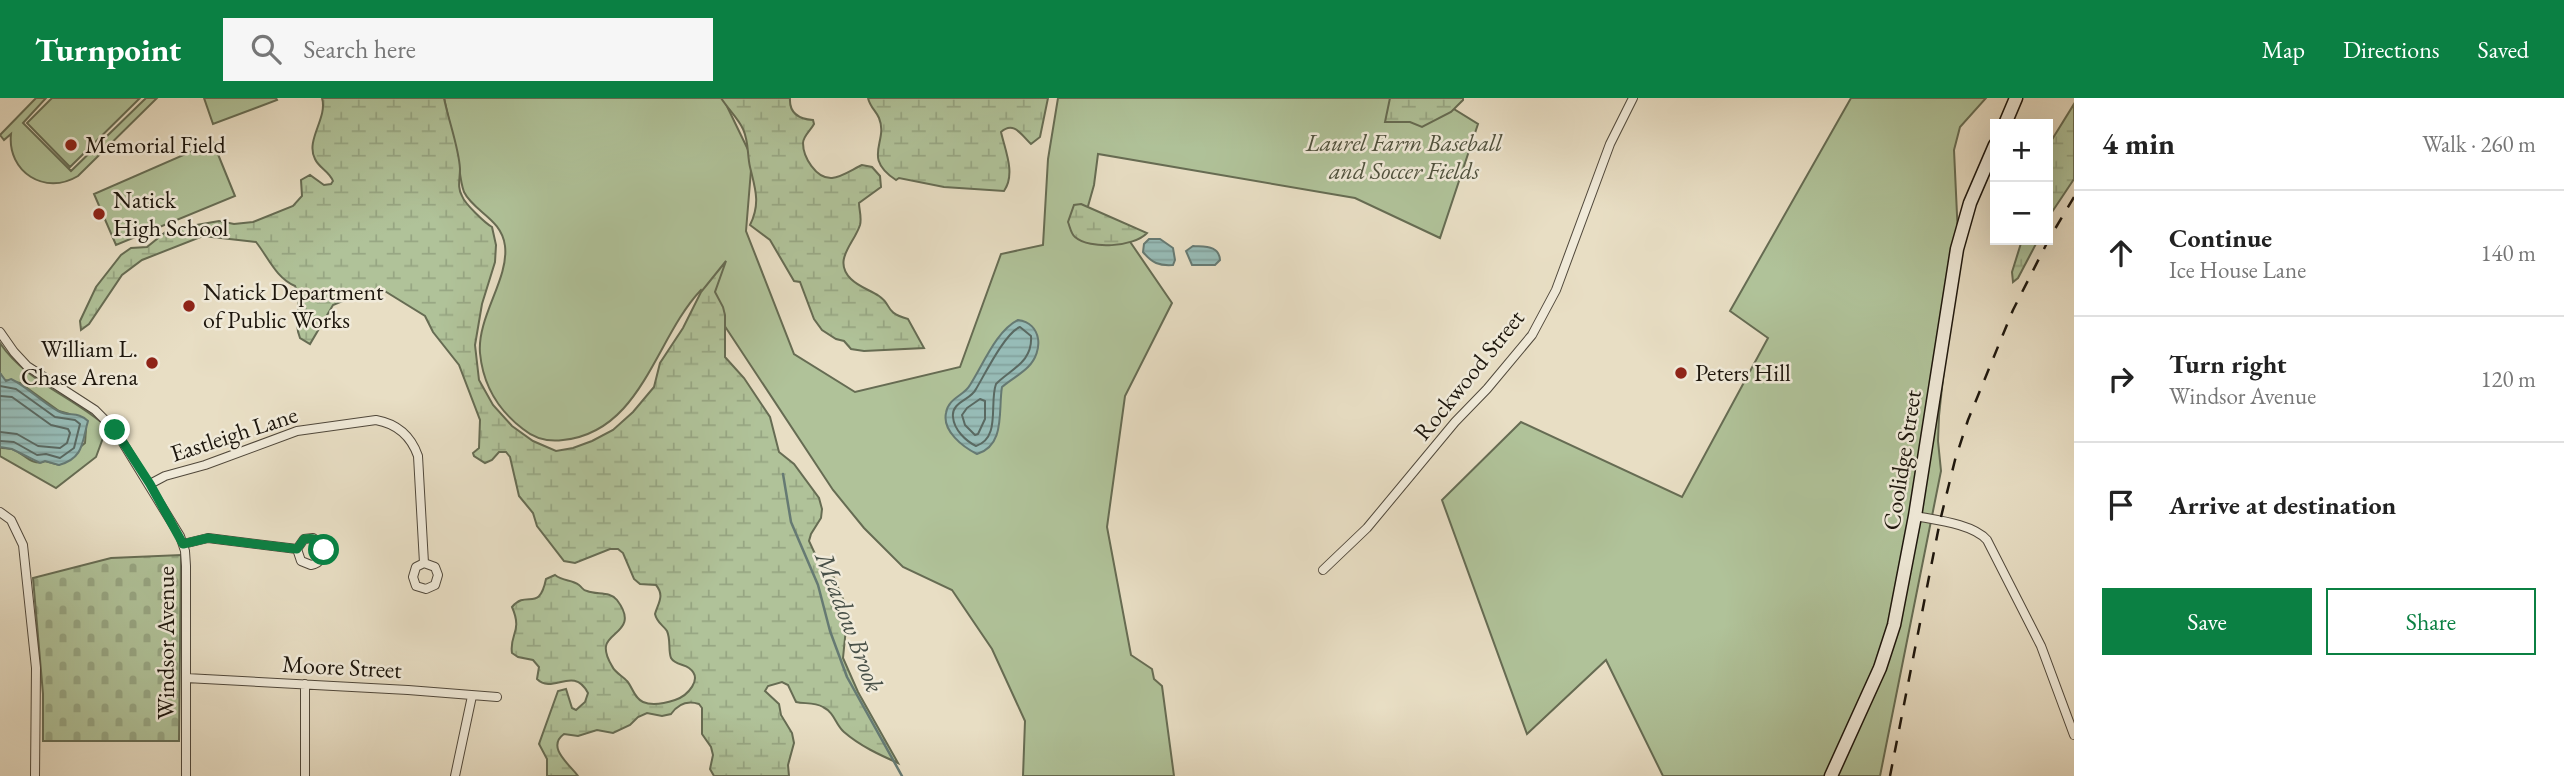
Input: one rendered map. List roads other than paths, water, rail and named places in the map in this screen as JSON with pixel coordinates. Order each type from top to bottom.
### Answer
[{"type":"main road","points":[[2007,119],[2016,98]]},
{"type":"main road","name":"Coolidge Street","points":[[1831,776],[1890,642],[1915,516],[1957,249],[1973,196],[1990,157]]},
{"type":"street","name":"Rockwood Street","points":[[1323,570],[1367,528],[1532,335],[1556,290],[1610,144],[1633,98]]},
{"type":"street","name":"Windsor Avenue","points":[[0,331],[27,366],[103,417],[121,438],[150,484],[183,544],[186,566],[186,776]]},
{"type":"street","name":"Eastleigh Lane","points":[[150,484],[297,431],[369,421],[387,422],[406,435],[418,456],[424,563]]},
{"type":"street","points":[[0,512],[10,520],[23,545],[36,668],[36,776]]},
{"type":"street","points":[[1915,516],[1971,528],[1980,532],[1987,540],[2037,637],[2074,735]]},
{"type":"street","points":[[183,544],[208,538],[297,549]]},
{"type":"street","name":"Moore Street","points":[[186,678],[496,697]]},
{"type":"street","points":[[305,684],[305,776]]},
{"type":"street","points":[[455,776],[472,696]]},
{"type":"water","points":[[1149,239],[1160,239],[1173,248],[1173,265],[1156,263],[1146,256],[1143,252],[1144,244]]},
{"type":"water","points":[[1193,246],[1214,249],[1220,260],[1215,265],[1192,265],[1186,251]]},
{"type":"water","points":[[1018,320],[1032,326],[1036,332],[1037,353],[1028,367],[1002,387],[997,435],[993,443],[977,454],[960,443],[950,432],[946,420],[947,408],[967,389],[1003,332]]},
{"type":"water","points":[[0,373],[6,381],[11,379],[17,382],[58,411],[81,416],[88,421],[78,454],[59,465],[45,461],[40,463],[12,449],[0,447]]},
{"type":"waterway","name":"Meadow Brook","points":[[783,474],[791,522],[818,585],[830,631],[847,677],[902,776]]},
{"type":"railway","points":[[1890,776],[1940,521],[1955,460],[1968,420],[2013,310],[2074,197]]},
{"type":"place","name":"Memorial Field","points":[[71,145]]},
{"type":"place","name":"Natick High School","points":[[99,214]]},
{"type":"place","name":"Natick Department of Public Works","points":[[189,306]]},
{"type":"place","name":"William L. Chase Arena","points":[[152,363]]},
{"type":"place","name":"Peters Hill","points":[[1681,373]]},
{"type":"park label","name":"Laurel Farm Baseball and Soccer Fields","points":[[1404,157]]}]
